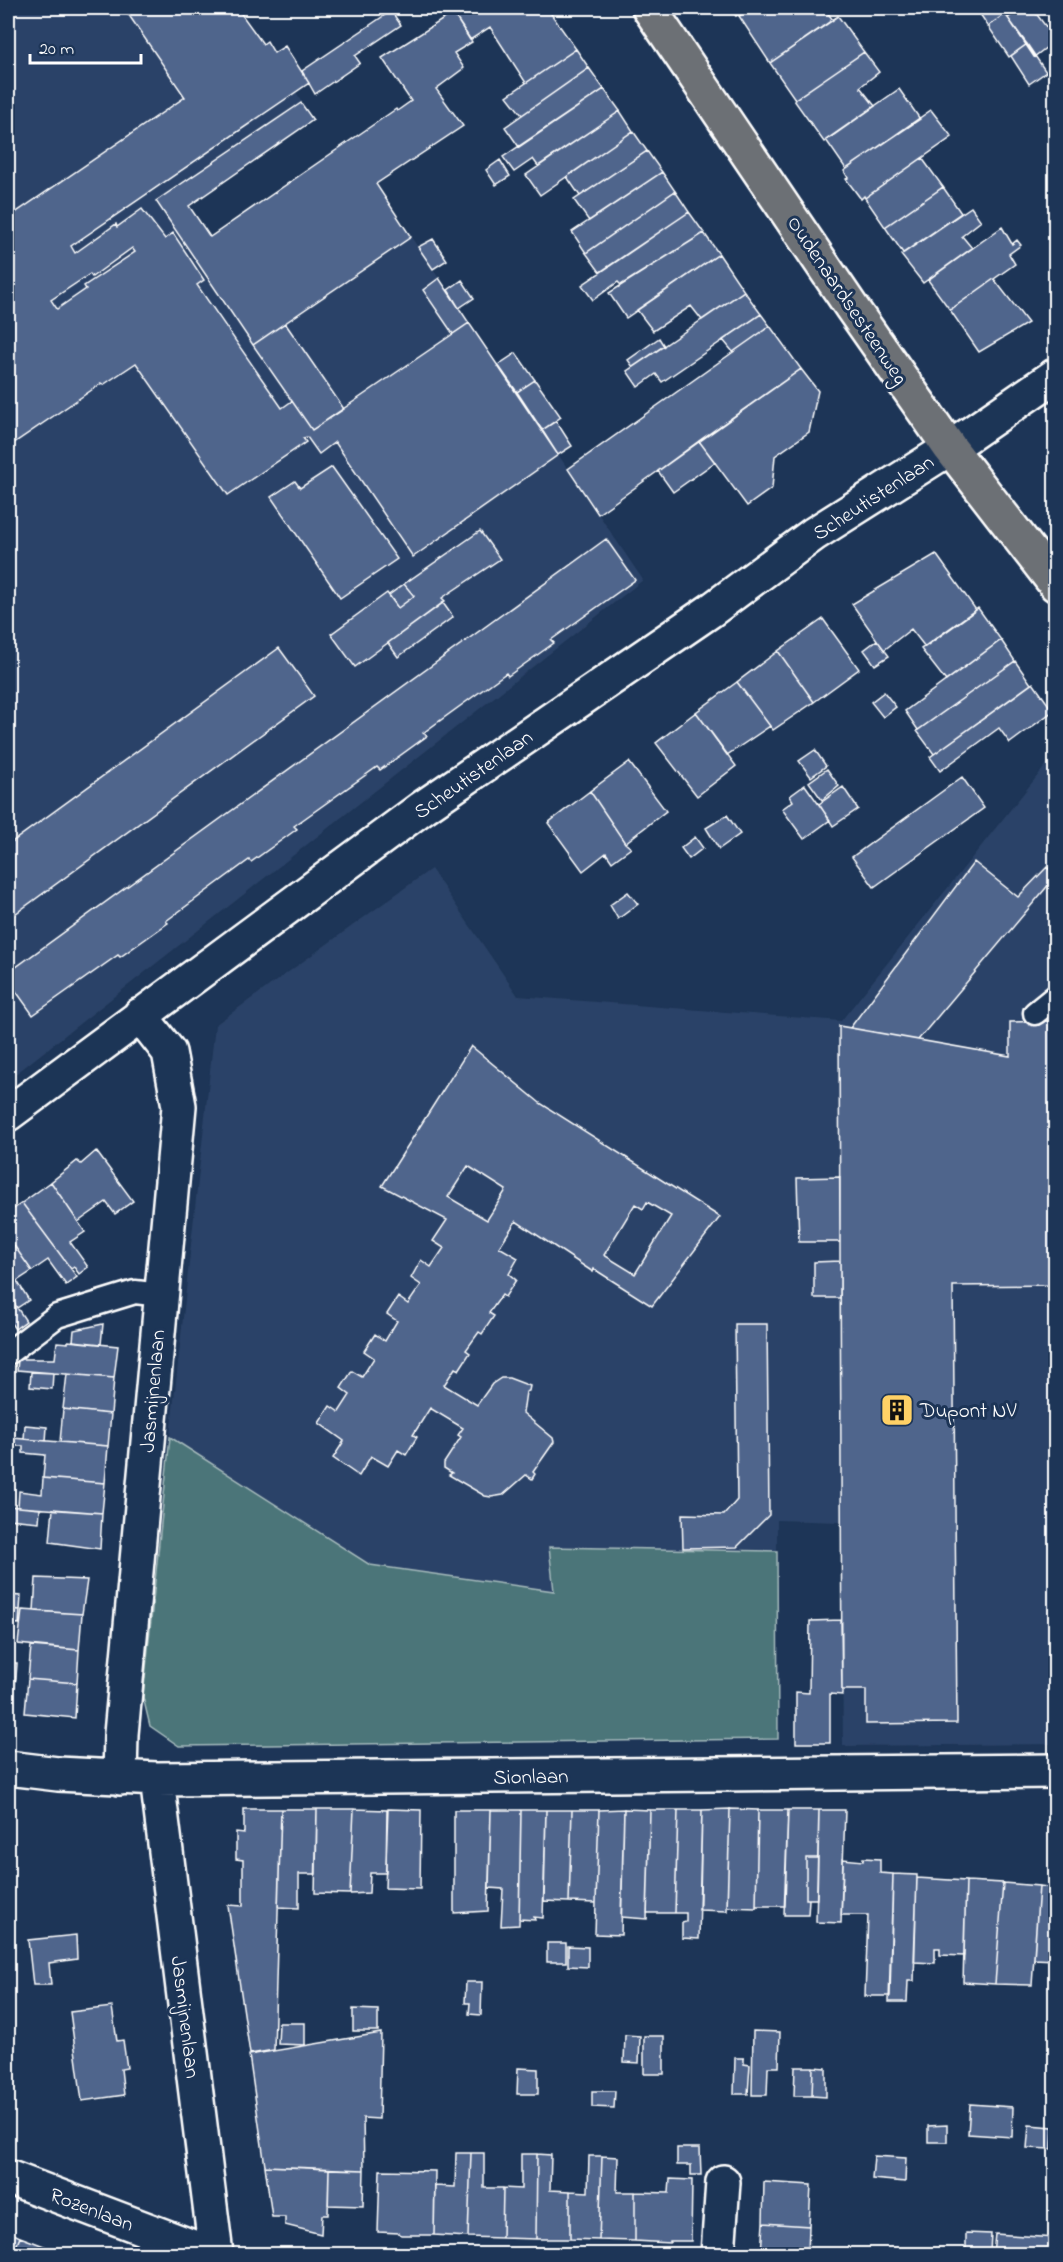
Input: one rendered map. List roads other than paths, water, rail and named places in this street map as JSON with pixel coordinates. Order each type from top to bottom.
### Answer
[{"type":"main road","name":"Oudenaardsesteenweg","points":[[649,8],[852,309],[950,448],[1056,585]]},
{"type":"street","name":"Scheutistenlaan","points":[[8,1114],[423,808],[710,611],[814,534],[950,448],[1056,375]]},
{"type":"street","name":"Jasmijnenlaan","points":[[120,1778],[121,1734],[179,1106],[169,1052],[140,1015]]},
{"type":"street","name":"Sionlaan","points":[[8,1768],[58,1774],[157,1779],[1056,1771]]},
{"type":"street","name":"Jasmijnenlaan","points":[[157,1779],[216,2254]]},
{"type":"street","name":"Rozenlaan","points":[[8,2177],[211,2254]]},
{"type":"street","points":[[718,2254],[723,2182]]},
{"type":"lane","points":[[1035,1013],[1056,996]]},
{"type":"lane","points":[[8,1353],[57,1316],[135,1292],[161,1295]]},
{"type":"place","name":"Dupont NV","points":[[897,1410]]}]
